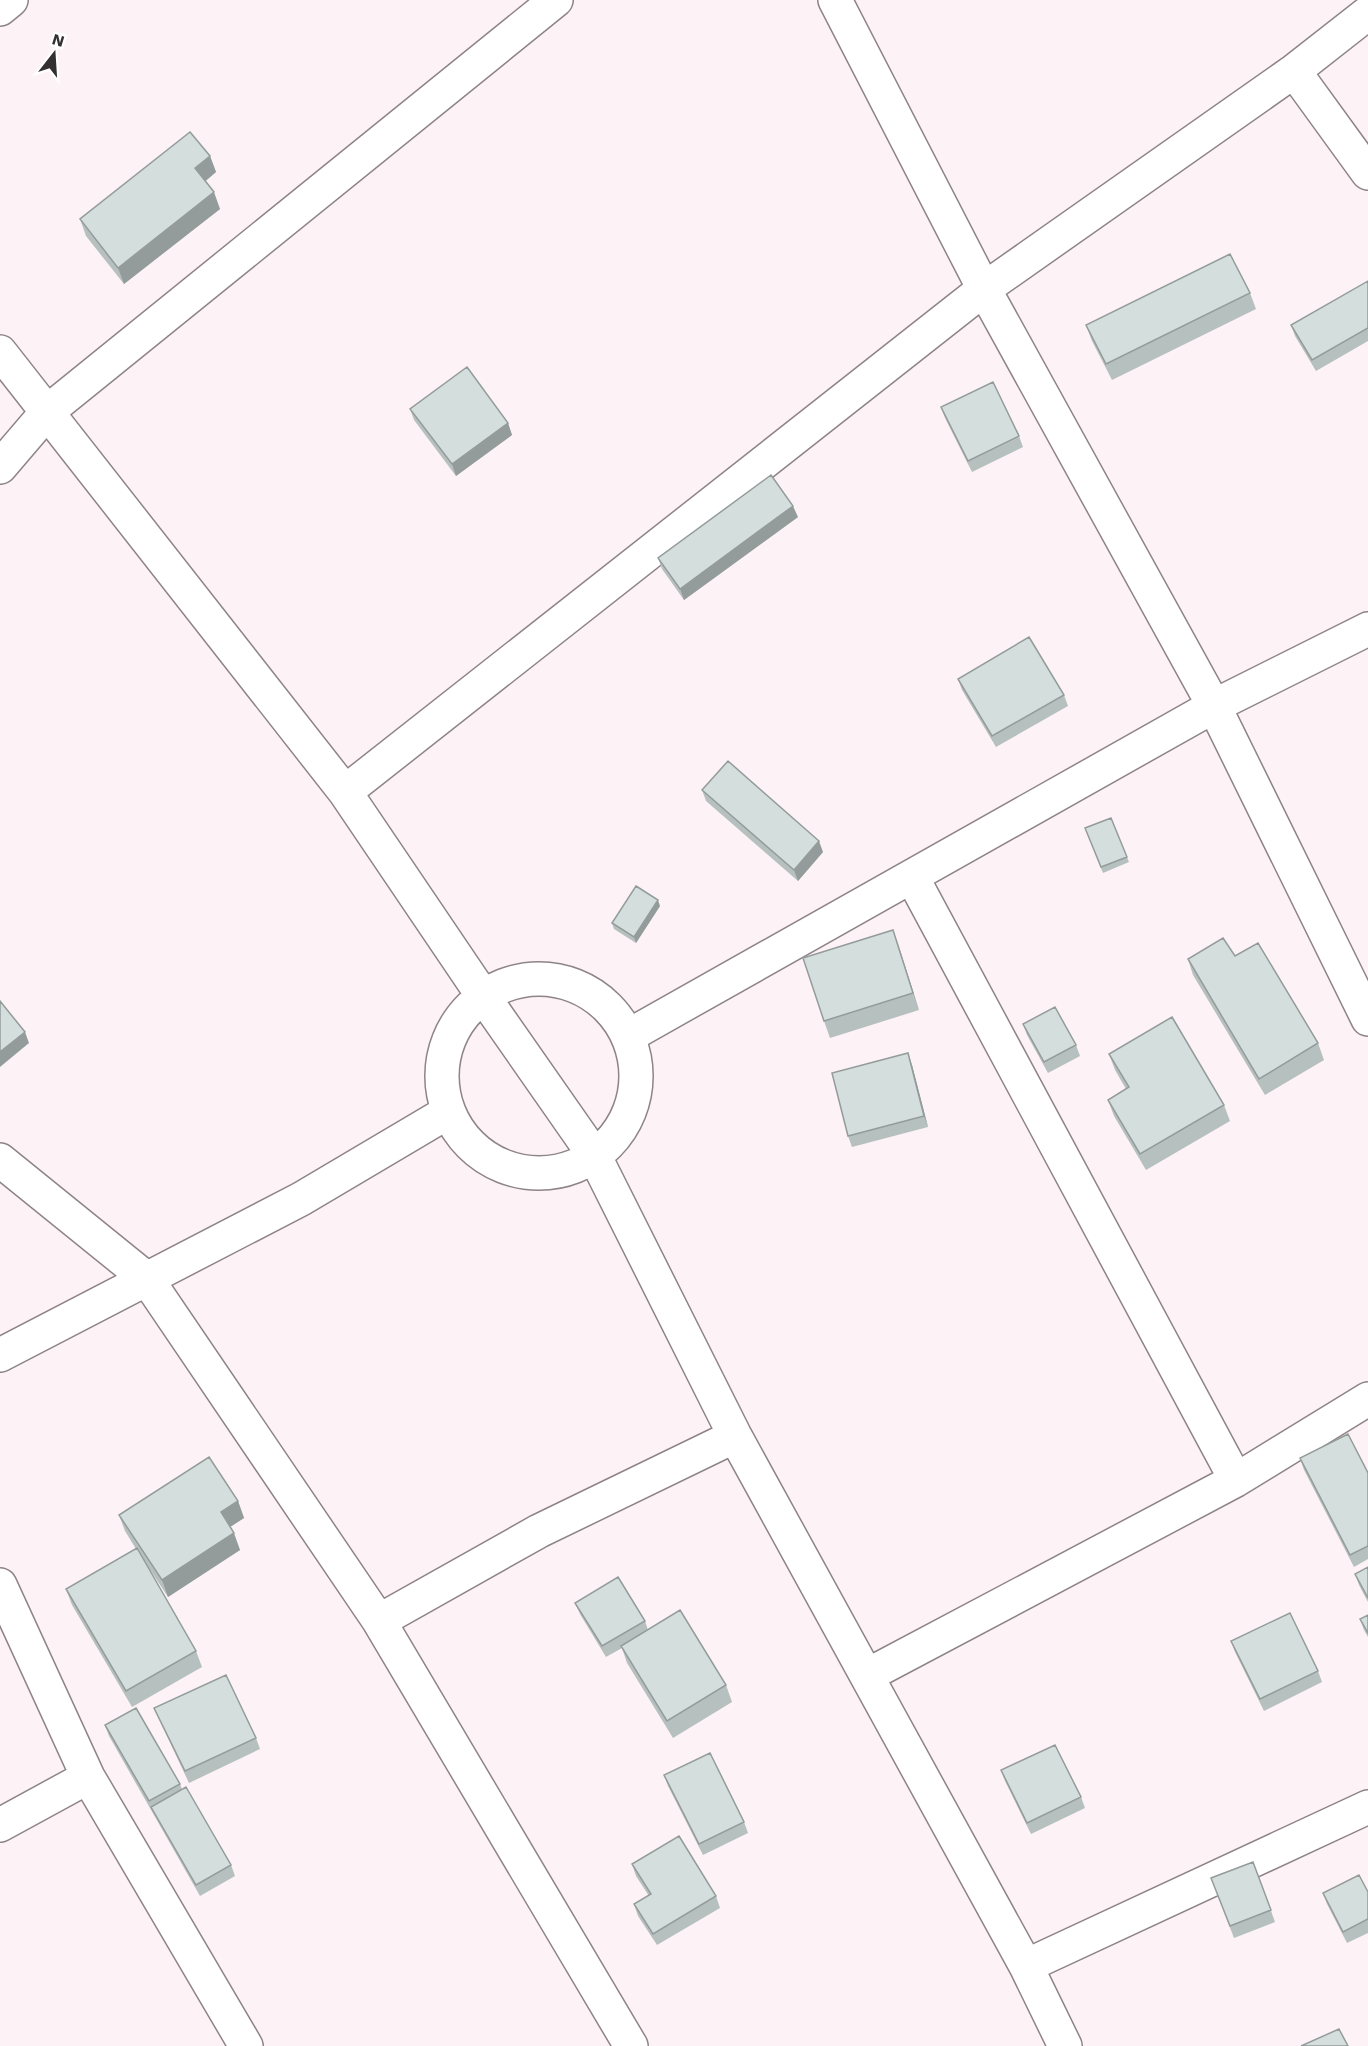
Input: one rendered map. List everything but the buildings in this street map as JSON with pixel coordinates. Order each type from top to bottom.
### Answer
[{"type":"street","points":[[0,9],[11,0]]},
{"type":"street","points":[[0,467],[47,412],[556,0]]},
{"type":"street","points":[[836,0],[984,289],[1214,706],[1368,1018]]},
{"type":"street","points":[[345,792],[984,289],[1294,71],[1368,13]]},
{"type":"street","points":[[1294,71],[1368,172]]},
{"type":"street","points":[[0,352],[345,792],[594,1155],[735,1436],[1026,1966],[1065,2046]]},
{"type":"street","points":[[630,1035],[1214,706],[1368,629]]},
{"type":"street","points":[[912,877],[1236,1480]]},
{"type":"street","points":[[545,980],[566,983],[586,992],[604,1005],[630,1035],[636,1082],[632,1103],[623,1124],[610,1141],[594,1155],[575,1166],[554,1171],[532,1172],[510,1168],[491,1160],[473,1147],[459,1131],[448,1112],[442,1091],[441,1069],[454,1028],[466,1010],[483,996],[502,986],[523,981],[545,980]]},
{"type":"street","points":[[0,1355],[301,1198],[448,1112]]},
{"type":"street","points":[[0,1160],[147,1279],[379,1621],[631,2046]]},
{"type":"street","points":[[868,1675],[1236,1480],[1368,1399]]},
{"type":"street","points":[[379,1621],[539,1531],[735,1436]]},
{"type":"street","points":[[0,1585],[88,1777],[246,2046]]},
{"type":"street","points":[[0,1825],[88,1777]]},
{"type":"street","points":[[1026,1966],[1368,1807]]}]
